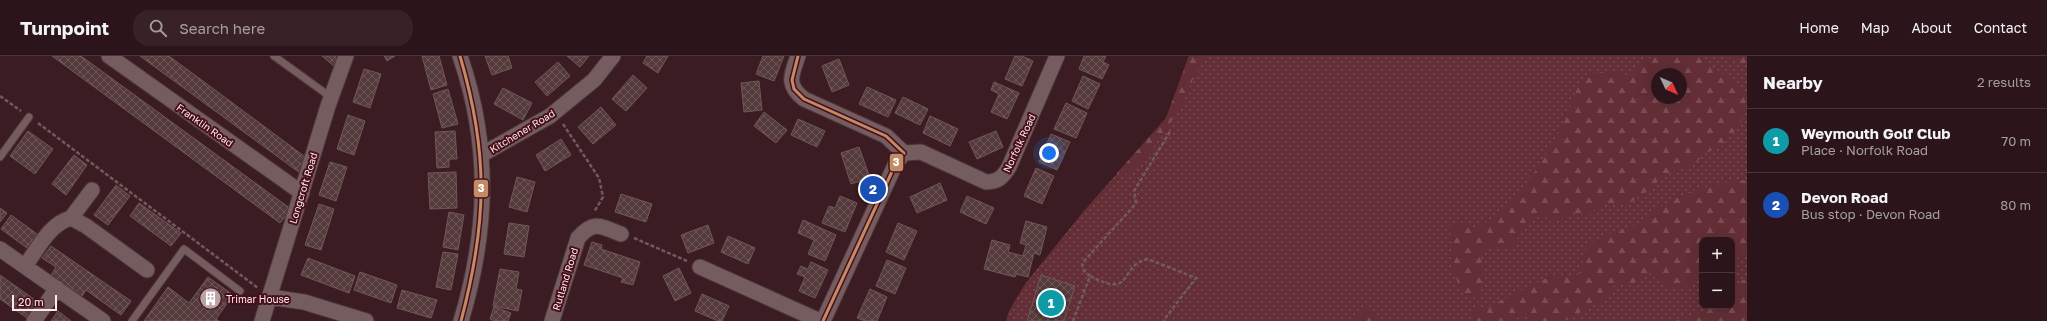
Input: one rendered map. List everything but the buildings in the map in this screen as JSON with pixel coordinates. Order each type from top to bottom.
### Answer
[{"type":"street","name":"Franklin Road","points":[[109,56],[302,193]]},
{"type":"street","name":"Longcroft Road","points":[[262,321],[346,56]]},
{"type":"street","points":[[460,56],[472,102],[481,155],[483,208],[478,254],[461,321]]},
{"type":"street","name":"Kitchener Road","points":[[481,155],[554,112],[594,80],[613,56]]},
{"type":"street","points":[[798,56],[790,82],[794,91],[804,99],[886,136],[904,153],[896,163],[824,321]]},
{"type":"street","name":"Norfolk Road","points":[[904,153],[921,152],[986,182],[993,182],[1004,176],[1057,56]]},
{"type":"street","points":[[25,266],[53,228],[61,221],[71,218],[92,190]]},
{"type":"street","points":[[71,218],[86,226],[147,270]]},
{"type":"street","points":[[594,226],[621,234]]},
{"type":"street","name":"Rutland Road","points":[[552,321],[578,238],[587,228],[594,226]]},
{"type":"street","points":[[0,249],[103,321]]},
{"type":"street","points":[[700,267],[820,321]]},
{"type":"street","points":[[34,321],[57,288]]},
{"type":"street","points":[[270,297],[304,302],[366,321]]},
{"type":"lane","points":[[274,56],[332,98]]},
{"type":"lane","points":[[0,157],[29,117]]},
{"type":"lane","points":[[132,321],[184,250],[240,290]]},
{"type":"path","points":[[0,96],[270,297]]},
{"type":"path","points":[[554,112],[599,178],[603,197],[594,211],[594,226]]},
{"type":"path","points":[[1164,321],[1196,278],[1148,260],[1136,264],[1124,280],[1117,285],[1112,285],[1090,276],[1084,271],[1082,266],[1084,261],[1134,207],[1136,202],[1134,191],[1171,130]]},
{"type":"path","points":[[621,234],[632,237],[700,267]]},
{"type":"path","points":[[1074,321],[1090,276]]},
{"type":"green space","points":[[1189,56],[1747,56],[1747,321],[1006,321],[1009,311],[1025,284],[1083,212],[1166,118]]},
{"type":"green space","points":[[1189,56],[1207,56],[1195,75],[1179,111],[1147,155],[1128,174],[1117,173],[1166,118]]},
{"type":"green space","points":[[1655,56],[1696,56],[1737,84],[1747,96],[1744,117],[1722,146],[1704,154],[1693,166],[1677,169],[1665,175],[1648,191],[1628,204],[1601,204],[1589,215],[1570,212],[1559,221],[1540,216],[1525,226],[1513,245],[1503,250],[1492,246],[1480,255],[1483,269],[1480,293],[1472,299],[1464,296],[1452,269],[1450,225],[1462,222],[1473,230],[1502,210],[1526,184],[1546,154],[1563,124],[1582,80],[1591,74],[1602,72],[1614,72],[1631,76],[1644,62]]},
{"type":"green space","points":[[1726,56],[1747,56],[1747,64],[1738,63]]},
{"type":"green space","points":[[1747,180],[1747,254],[1735,259],[1735,237],[1699,237],[1699,278],[1685,287],[1668,288],[1664,282],[1651,273],[1628,286],[1619,283],[1612,287],[1607,301],[1591,306],[1565,321],[1535,321],[1530,317],[1517,318],[1513,321],[1474,321],[1471,312],[1473,307],[1488,307],[1549,277],[1577,277],[1583,267],[1583,257],[1586,249],[1601,238],[1611,233],[1640,224],[1660,207],[1683,195],[1714,184]]},
{"type":"green space","points":[[1747,277],[1747,321],[1675,321],[1712,309],[1735,309],[1735,286]]},
{"type":"green space","points":[[1370,307],[1376,315],[1375,321],[1355,321],[1363,309]]},
{"type":"transit line","name":"3","points":[[460,56],[476,125],[480,157],[481,188],[480,220],[476,252],[461,321]]},
{"type":"transit line","name":"3","points":[[798,56],[792,80],[794,89],[804,99],[886,136],[904,153],[896,163],[823,321]]},
{"type":"place","name":"Devon Road","points":[[873,189]]},
{"type":"place","name":"Trimar House","points":[[211,299]]},
{"type":"place","name":"Weymouth Golf Club","points":[[1051,303]]}]
